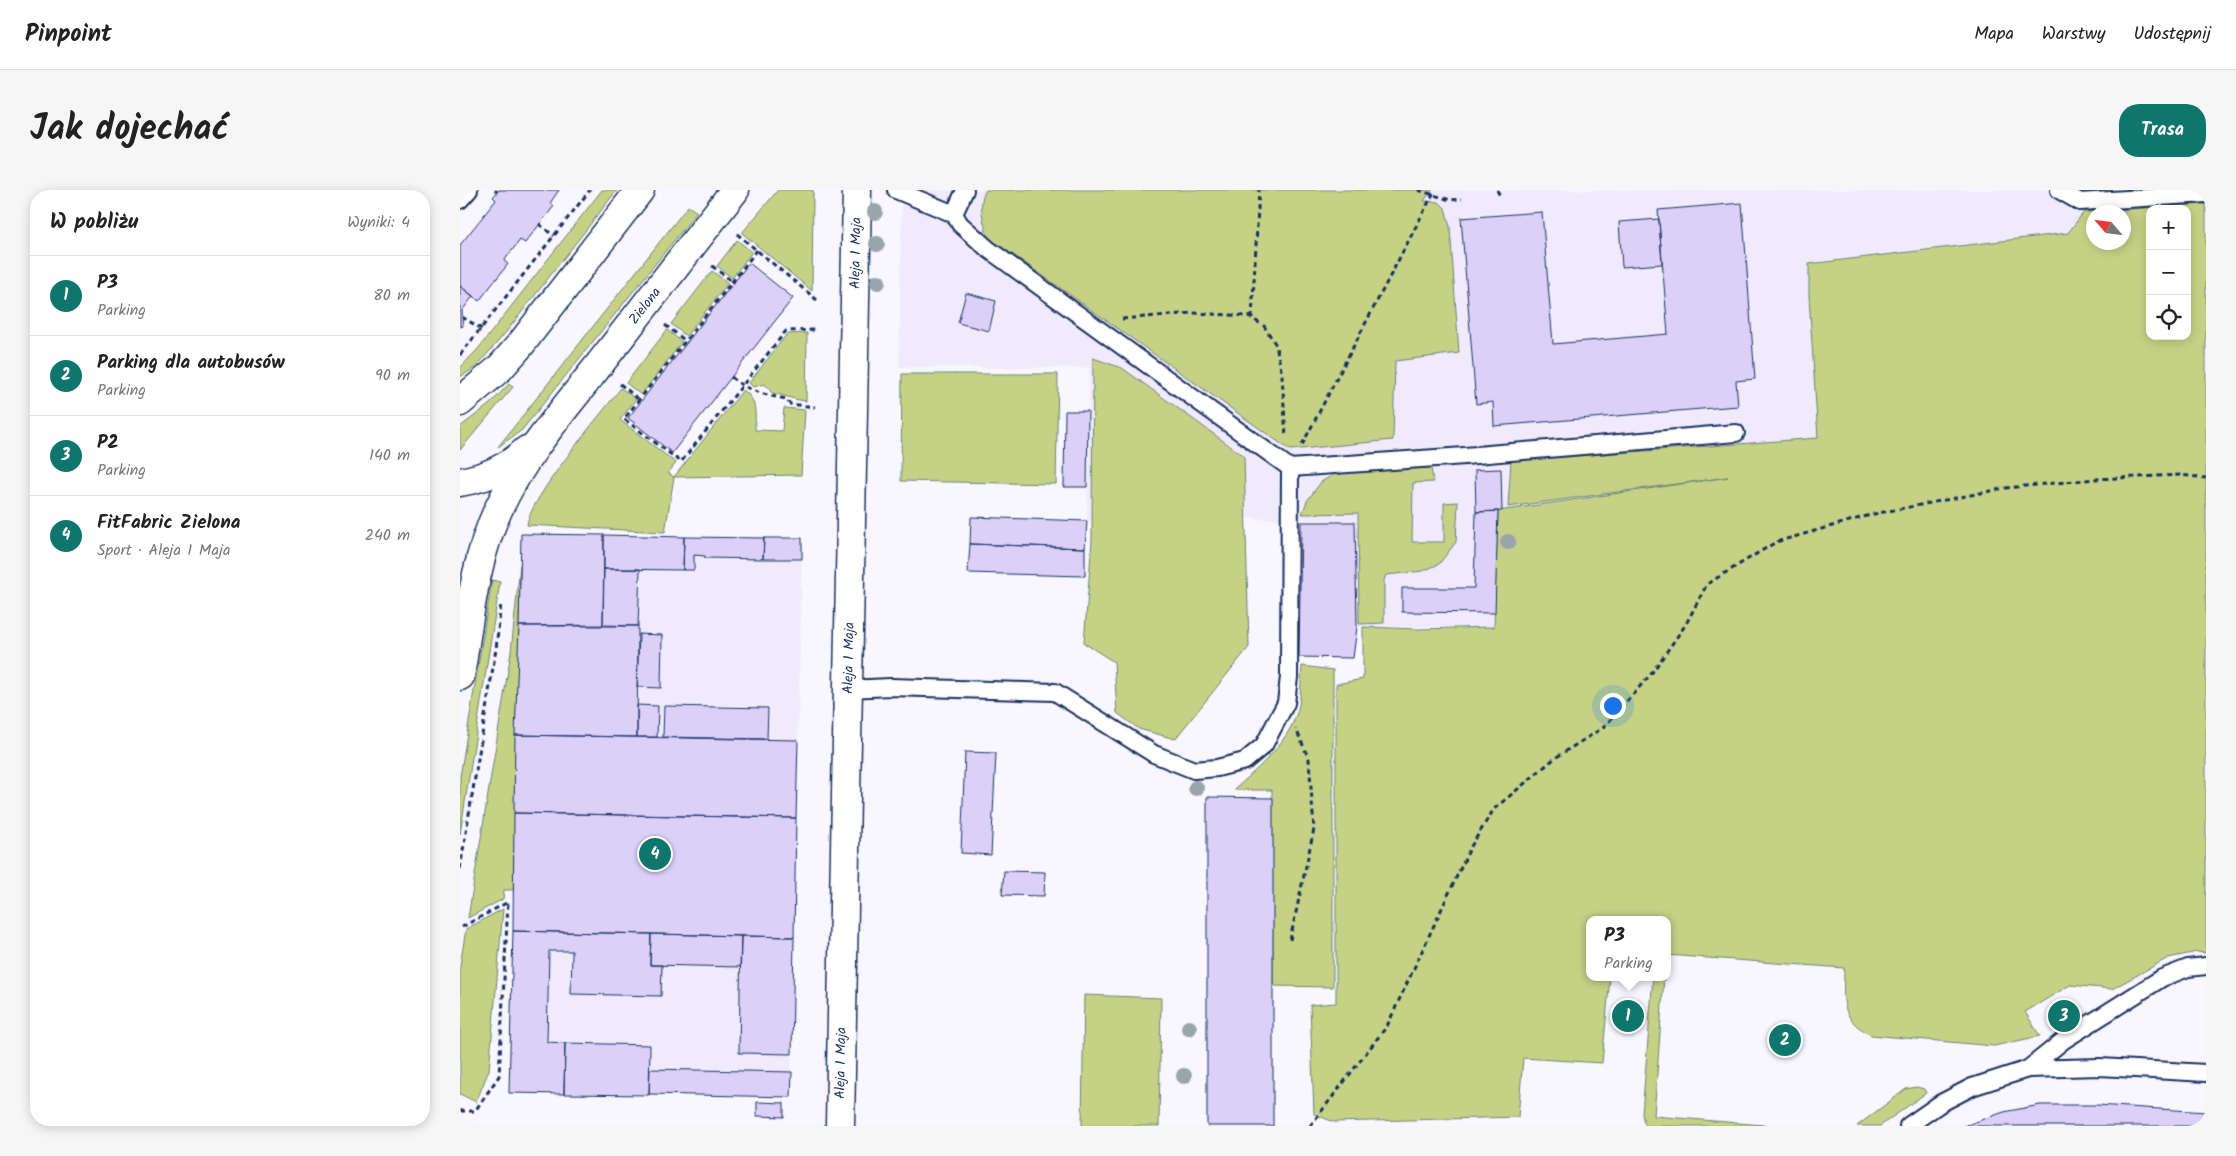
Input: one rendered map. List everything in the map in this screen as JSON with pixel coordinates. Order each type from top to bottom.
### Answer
[{"type":"street","points":[[460,402],[500,368],[521,344],[640,190]]},
{"type":"street","name":"Zielona","points":[[460,676],[480,566],[498,510],[514,480],[554,422],[735,190]]},
{"type":"street","name":"Aleja 1 Maja","points":[[840,1126],[857,190]]},
{"type":"street","name":"Zielona","points":[[460,482],[491,474],[506,467],[519,458],[554,422]]},
{"type":"lane","points":[[460,200],[469,190]]},
{"type":"lane","points":[[896,190],[954,214],[960,224],[988,249],[1290,468],[1465,456],[1736,433]]},
{"type":"lane","points":[[954,214],[965,190]]},
{"type":"lane","points":[[2059,190],[2080,202],[2206,194]]},
{"type":"lane","points":[[848,689],[891,687],[1055,692],[1154,754],[1194,770],[1217,768],[1245,761],[1264,745],[1286,703],[1289,677],[1290,468]]},
{"type":"lane","points":[[2028,1069],[2064,1040],[2162,978],[2188,968],[2206,966]]},
{"type":"lane","points":[[1908,1126],[1941,1103],[1972,1087],[2028,1069],[2100,1067],[2206,1073]]},
{"type":"path","points":[[460,355],[590,190]]},
{"type":"path","points":[[1252,318],[1260,190]]},
{"type":"path","points":[[1418,190],[1431,196],[1450,200],[1462,199]]},
{"type":"path","points":[[1290,468],[1435,190]]},
{"type":"path","points":[[1497,190],[1500,196]]},
{"type":"path","points":[[539,224],[554,236]]},
{"type":"path","points":[[737,234],[817,300]]},
{"type":"path","points":[[757,250],[624,419],[681,462],[786,331],[817,330]]},
{"type":"path","points":[[712,266],[733,282]]},
{"type":"path","points":[[1088,322],[1192,313],[1248,316],[1264,326],[1276,345],[1282,375],[1284,419],[1290,468]]},
{"type":"path","points":[[462,317],[482,328]]},
{"type":"path","points":[[665,325],[686,342]]},
{"type":"path","points":[[731,377],[742,386],[758,393],[786,399],[790,404],[815,407]]},
{"type":"path","points":[[620,384],[640,400]]},
{"type":"path","points":[[1310,1126],[1387,1026],[1470,848],[1494,809],[1556,758],[1604,727],[1651,674],[1686,624],[1707,584],[1776,542],[1874,514],[2016,487],[2095,479],[2181,476],[2206,478]]},
{"type":"path","points":[[460,869],[496,649],[502,600]]},
{"type":"path","points":[[1283,710],[1300,734],[1309,759],[1314,829],[1290,940]]},
{"type":"path","points":[[460,1111],[475,1111],[499,1076],[508,902],[462,927]]},
{"type":"shaded area","points":[[902,190],[2206,190],[2206,261],[2191,220],[2191,205],[2146,205],[2146,267],[1818,438],[1495,627],[1357,627],[1355,522],[1246,518],[1087,521],[1089,368],[899,367]]},
{"type":"shaded area","points":[[521,534],[802,538],[791,1097],[509,1093]]},
{"type":"green space","points":[[602,190],[617,190],[507,331],[476,367],[460,377],[460,368],[478,349]]},
{"type":"green space","points":[[778,190],[813,190],[812,291],[742,233]]},
{"type":"green space","points":[[986,190],[1432,190],[1424,201],[1439,202],[1445,208],[1450,227],[1459,353],[1395,361],[1393,440],[1290,450],[988,237],[982,207],[983,195]]},
{"type":"green space","points":[[2206,204],[2206,953],[2197,952],[2168,958],[2112,989],[2070,985],[2025,1012],[2040,1036],[1994,1046],[1871,1035],[1860,1029],[1848,1015],[1844,998],[1844,968],[1671,955],[1671,916],[1586,916],[1586,981],[1610,981],[1602,1063],[1523,1058],[1518,1117],[1334,1122],[1314,1114],[1310,1005],[1336,1003],[1336,684],[1363,679],[1363,627],[1418,629],[1494,627],[1498,511],[1728,477],[1508,507],[1511,461],[1818,438],[1809,296],[1809,264],[2068,233],[2086,212],[2086,250],[2131,250],[2131,209],[2146,208],[2146,340],[2191,340],[2191,205]]},
{"type":"green space","points":[[688,206],[697,212],[522,430],[498,447]]},
{"type":"green space","points":[[737,240],[752,252],[732,278],[717,266]]},
{"type":"green space","points":[[712,271],[728,283],[686,336],[671,324]]},
{"type":"green space","points":[[667,330],[682,342],[641,395],[626,383]]},
{"type":"green space","points":[[807,333],[806,401],[772,393],[765,384],[753,387],[749,383],[787,334]]},
{"type":"green space","points":[[1093,358],[1122,368],[1244,456],[1249,647],[1175,739],[1139,729],[1117,713],[1114,662],[1084,643],[1092,540]]},
{"type":"green space","points":[[902,374],[1058,374],[1056,484],[901,481]]},
{"type":"green space","points":[[509,384],[513,387],[460,450],[460,427],[490,404]]},
{"type":"green space","points":[[621,388],[636,399],[620,420],[676,463],[668,473],[674,477],[665,532],[527,525],[540,496],[553,477],[583,435]]},
{"type":"green space","points":[[743,390],[748,394],[753,403],[755,430],[782,431],[784,408],[805,410],[801,475],[674,477]]},
{"type":"green space","points":[[1431,468],[1433,482],[1413,483],[1412,542],[1444,542],[1444,503],[1458,502],[1456,542],[1439,564],[1423,571],[1386,575],[1384,580],[1384,623],[1359,624],[1358,513],[1302,514],[1307,501],[1321,482],[1338,472]]},
{"type":"green space","points":[[520,565],[514,890],[504,890],[503,899],[468,918],[511,652]]},
{"type":"green space","points":[[492,580],[500,582],[460,834],[460,777]]},
{"type":"green space","points":[[1302,666],[1333,670],[1333,987],[1273,986],[1272,790],[1234,790],[1273,752],[1289,730],[1299,705]]},
{"type":"green space","points":[[503,909],[489,1070],[476,1102],[460,1094],[460,966],[466,929]]},
{"type":"green space","points":[[1653,981],[1664,981],[1654,1116],[1775,1126],[1647,1126],[1644,1123],[1642,1114]]},
{"type":"green space","points":[[1084,995],[1161,998],[1159,1126],[1082,1126]]},
{"type":"green space","points":[[1917,1087],[1924,1089],[1926,1093],[1880,1126],[1857,1126],[1906,1089]]},
{"type":"building","points":[[499,190],[559,190],[550,203],[554,206],[525,243],[520,240],[504,261],[508,264],[479,301],[460,286],[460,245],[496,200],[493,197]]},
{"type":"building","points":[[1742,203],[1755,379],[1736,381],[1738,406],[1494,426],[1493,402],[1476,404],[1461,218],[1542,212],[1553,344],[1668,334],[1658,210]]},
{"type":"building","points":[[1659,219],[1662,264],[1622,267],[1619,222]]},
{"type":"building","points":[[749,263],[793,298],[672,453],[628,418]]},
{"type":"building","points":[[460,286],[473,296],[462,311],[463,326],[460,327]]},
{"type":"building","points":[[966,293],[996,301],[989,331],[958,323]]},
{"type":"building","points":[[1065,411],[1088,411],[1087,487],[1064,487]]},
{"type":"building","points":[[1501,469],[1502,511],[1476,512],[1475,470]]},
{"type":"building","points":[[1498,511],[1495,613],[1402,612],[1402,588],[1474,588],[1476,512]]},
{"type":"building","points":[[971,517],[1087,521],[1085,548],[970,544]]},
{"type":"building","points":[[1301,522],[1355,522],[1357,627],[1353,658],[1299,657]]},
{"type":"building","points":[[521,534],[604,535],[603,625],[519,626]]},
{"type":"building","points":[[604,535],[684,537],[683,570],[604,569]]},
{"type":"building","points":[[684,537],[764,538],[763,559],[705,558],[705,556],[694,555],[694,570],[683,570]]},
{"type":"building","points":[[764,538],[802,538],[802,559],[763,559]]},
{"type":"building","points":[[970,544],[1085,548],[1085,576],[968,573]]},
{"type":"building","points":[[604,569],[640,569],[638,626],[603,625]]},
{"type":"building","points":[[519,626],[638,626],[637,737],[515,735]]},
{"type":"building","points":[[639,634],[662,635],[661,688],[637,687]]},
{"type":"building","points":[[637,705],[658,706],[657,737],[637,737]]},
{"type":"building","points":[[664,706],[768,708],[767,739],[663,737]]},
{"type":"building","points":[[515,735],[798,740],[796,818],[514,813]]},
{"type":"building","points":[[965,752],[996,753],[991,855],[961,853]]},
{"type":"building","points":[[1207,797],[1273,798],[1273,1126],[1207,1126]]},
{"type":"building","points":[[514,813],[796,818],[794,937],[513,931]]},
{"type":"building","points":[[1004,871],[1045,872],[1044,896],[1002,895]]},
{"type":"building","points":[[513,931],[651,934],[650,965],[662,965],[661,996],[571,994],[572,951],[549,951],[547,1042],[565,1043],[564,1094],[509,1093]]},
{"type":"building","points":[[651,934],[741,936],[740,967],[650,965]]},
{"type":"building","points":[[741,936],[794,937],[792,1054],[739,1053]]},
{"type":"building","points":[[565,1043],[650,1045],[649,1095],[564,1094]]},
{"type":"building","points":[[650,1069],[792,1072],[791,1097],[649,1094]]},
{"type":"building","points":[[757,1102],[784,1103],[784,1117],[757,1116]]},
{"type":"building","points":[[2040,1105],[2097,1105],[2206,1112],[2206,1126],[1964,1126],[2004,1112]]},
{"type":"place","name":"FitFabric Zielona","points":[[655,854]]},
{"type":"place","name":"P3","points":[[1628,1016]]},
{"type":"place","name":"P2","points":[[2064,1016]]},
{"type":"place","name":"Parking dla autobusów","points":[[1785,1040]]}]
